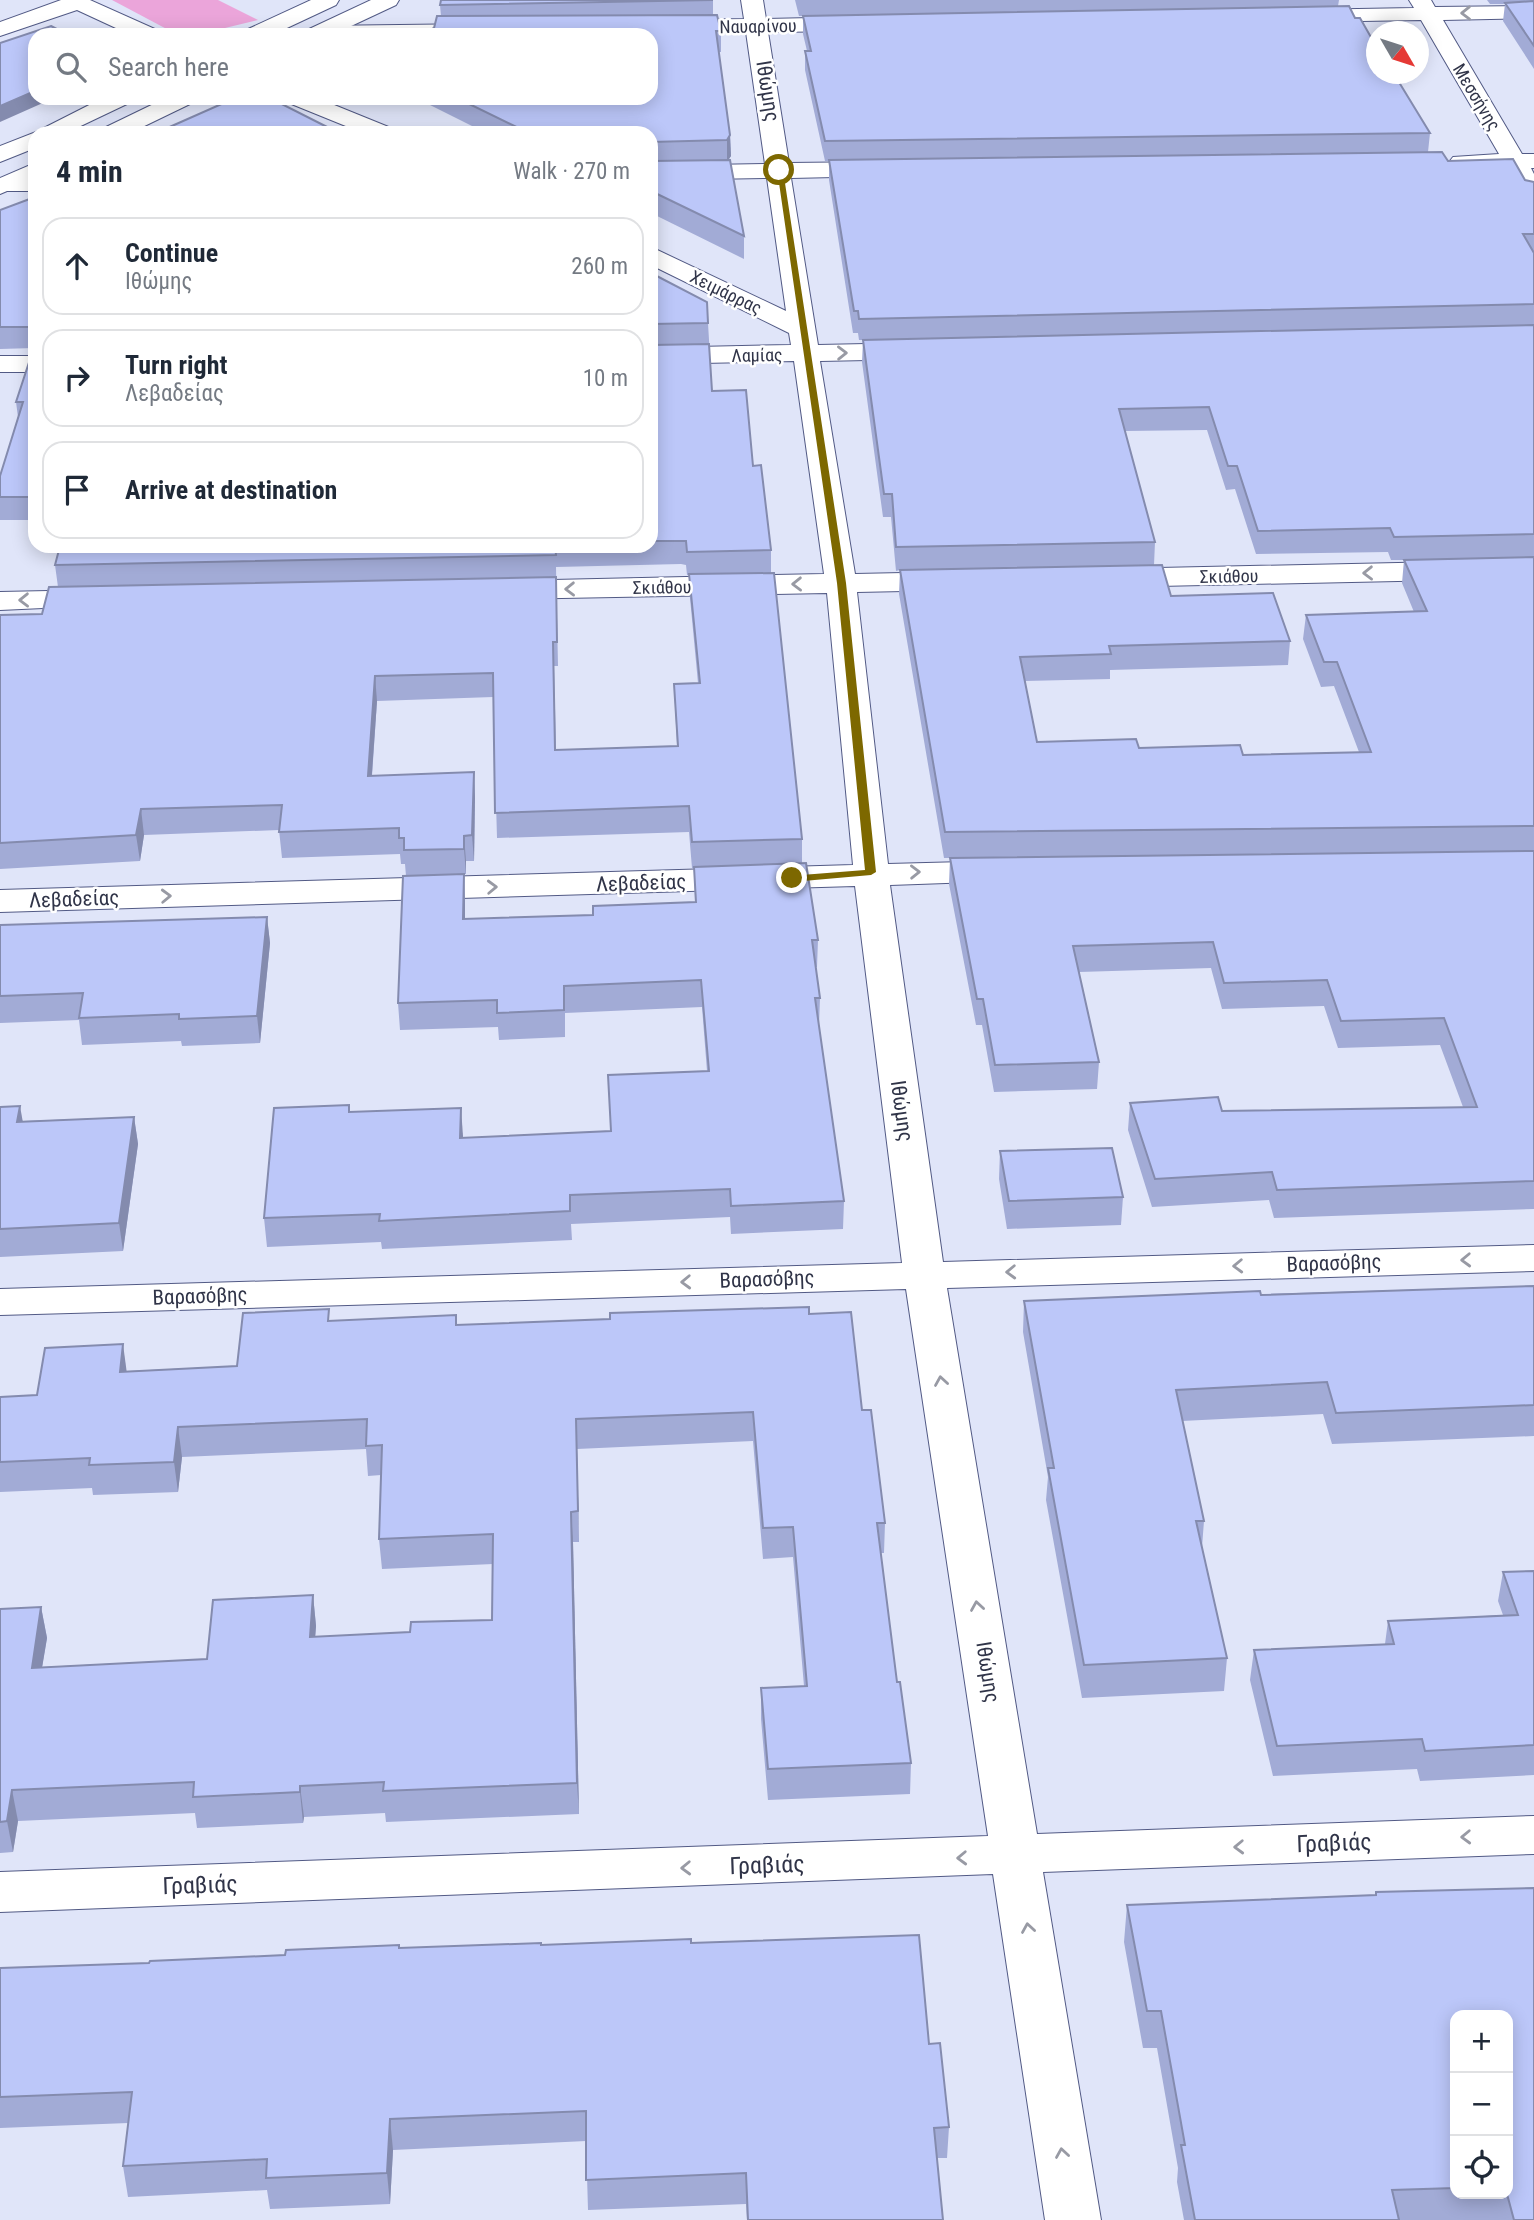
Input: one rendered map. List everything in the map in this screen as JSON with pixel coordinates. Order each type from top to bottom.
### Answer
[{"type":"street","points":[[269,28],[328,0]]},
{"type":"street","points":[[330,28],[388,0]]},
{"type":"street","points":[[0,29],[74,1],[134,28]]},
{"type":"street","points":[[1274,16],[1424,7],[1534,12]]},
{"type":"street","name":"Μεσσήνης","points":[[1424,7],[1525,161],[1534,194]]},
{"type":"street","name":"Ναυαρίνου","points":[[648,28],[755,13],[883,23]]},
{"type":"street","name":"Ιθώμης","points":[[755,13],[841,583],[871,872],[924,1275],[1073,2220]]},
{"type":"street","points":[[62,126],[106,105]]},
{"type":"street","points":[[126,126],[170,105]]},
{"type":"street","points":[[314,105],[366,126]]},
{"type":"street","points":[[0,155],[28,142]]},
{"type":"street","points":[[1432,162],[1525,161]]},
{"type":"street","points":[[658,173],[904,169]]},
{"type":"street","points":[[2,186],[28,173]]},
{"type":"street","points":[[2,186],[28,184]]},
{"type":"street","name":"Χειμάρρας","points":[[658,259],[803,341]]},
{"type":"street","name":"Λαμίας","points":[[658,355],[803,341],[943,351]]},
{"type":"street","points":[[0,364],[28,363]]},
{"type":"street","name":"Σκιάθου","points":[[1091,578],[1534,569]]},
{"type":"street","name":"Σκιάθου","points":[[469,591],[980,581]]},
{"type":"street","points":[[0,600],[124,598]]},
{"type":"street","name":"Λεβαδείας","points":[[0,901],[792,878],[871,872],[1037,870]]},
{"type":"street","name":"Βαρασόβης","points":[[0,1302],[1534,1258]]},
{"type":"street","name":"Γραβιάς","points":[[0,1892],[1534,1835]]},
{"type":"shaded area","points":[[112,0],[218,0],[258,20],[225,28],[165,28]]},
{"type":"building","points":[[441,0],[713,0],[440,5]]},
{"type":"building","points":[[1534,1],[1534,46],[1505,3]]},
{"type":"building","points":[[1349,6],[1355,18],[1360,18],[1366,28],[1366,84],[1400,84],[1430,133],[825,141],[805,51],[811,51],[803,16]]},
{"type":"building","points":[[717,15],[721,31],[716,31],[730,135],[727,140],[658,142],[658,126],[515,126],[471,105],[658,105],[658,28],[434,28],[437,16]]},
{"type":"building","points":[[28,34],[28,94],[0,106],[0,43]]},
{"type":"building","points":[[219,105],[284,105],[325,126],[172,126]]},
{"type":"building","points":[[1442,152],[1448,161],[1513,159],[1525,180],[1534,182],[1534,234],[1523,234],[1534,253],[1534,304],[859,319],[858,311],[854,311],[829,160]]},
{"type":"building","points":[[730,160],[744,236],[658,194],[658,161]]},
{"type":"building","points":[[28,200],[28,327],[0,327],[0,210]]},
{"type":"building","points":[[658,277],[707,302],[708,323],[658,324]]},
{"type":"building","points":[[1534,325],[1534,534],[1394,537],[1390,528],[1258,531],[1237,466],[1228,466],[1209,407],[1119,409],[1155,542],[896,547],[892,494],[884,494],[863,340]]},
{"type":"building","points":[[709,344],[712,391],[746,390],[753,466],[761,465],[771,550],[687,552],[686,541],[658,541],[658,345]]},
{"type":"building","points":[[28,365],[28,497],[0,497],[0,476],[23,402],[16,402]]},
{"type":"building","points":[[58,553],[556,555],[55,565]]},
{"type":"building","points":[[1534,557],[1534,826],[945,832],[900,570],[1162,565],[1171,596],[1273,593],[1290,641],[1109,646],[1111,654],[1020,657],[1037,742],[1136,739],[1139,748],[1240,745],[1243,755],[1371,752],[1337,662],[1324,662],[1306,615],[1427,611],[1404,560]]},
{"type":"building","points":[[774,573],[802,839],[692,842],[689,806],[495,813],[493,673],[375,676],[368,776],[474,772],[472,835],[464,836],[464,849],[404,850],[404,838],[399,838],[399,828],[279,832],[282,805],[141,809],[136,835],[0,843],[0,615],[42,614],[49,587],[556,577],[557,642],[553,642],[555,750],[678,746],[674,684],[700,683],[689,574]]},
{"type":"building","points":[[1534,851],[1534,1181],[1277,1190],[1272,1172],[1155,1179],[1130,1103],[1218,1097],[1222,1111],[1477,1107],[1444,1018],[1341,1021],[1327,980],[1224,983],[1213,942],[1073,946],[1099,1062],[995,1065],[983,999],[977,999],[950,858]]},
{"type":"building","points":[[806,863],[818,940],[812,940],[820,998],[815,998],[844,1201],[731,1206],[730,1189],[570,1195],[570,1211],[379,1221],[380,1214],[264,1218],[274,1108],[349,1105],[349,1112],[461,1108],[460,1138],[611,1131],[608,1075],[709,1071],[701,980],[564,986],[564,1010],[497,1013],[497,1000],[398,1003],[403,876],[464,874],[463,919],[593,915],[593,906],[696,902],[694,867]]},
{"type":"building","points":[[267,917],[257,1016],[179,1019],[179,1014],[79,1018],[83,993],[0,996],[0,925]]},
{"type":"building","points":[[20,1106],[17,1122],[134,1117],[119,1223],[0,1229],[0,1107]]},
{"type":"building","points":[[1112,1148],[1123,1197],[1009,1201],[1000,1151]]},
{"type":"building","points":[[1534,1286],[1534,1405],[1336,1413],[1327,1382],[1176,1390],[1204,1521],[1196,1521],[1227,1658],[1084,1665],[1048,1468],[1054,1468],[1024,1301],[1260,1291],[1261,1295]]},
{"type":"building","points":[[809,1307],[809,1314],[851,1312],[862,1410],[871,1410],[885,1523],[877,1523],[897,1682],[900,1682],[911,1763],[768,1769],[761,1688],[807,1686],[793,1527],[763,1528],[753,1412],[576,1419],[578,1511],[571,1512],[577,1783],[383,1791],[384,1782],[300,1786],[300,1792],[193,1797],[194,1782],[12,1790],[7,1821],[0,1822],[0,1609],[41,1607],[32,1668],[207,1659],[213,1600],[313,1595],[310,1637],[410,1632],[411,1622],[492,1620],[493,1534],[379,1539],[382,1445],[366,1446],[367,1419],[178,1427],[174,1462],[89,1465],[90,1458],[0,1462],[0,1397],[37,1395],[45,1348],[123,1344],[120,1372],[237,1366],[243,1313],[329,1309],[328,1321],[456,1315],[456,1325],[610,1319],[610,1313]]},
{"type":"building","points":[[1534,1571],[1534,1745],[1425,1751],[1422,1739],[1277,1746],[1254,1650],[1394,1644],[1388,1621],[1518,1615],[1503,1572]]},
{"type":"building","points":[[1534,1888],[1534,2220],[1514,2220],[1508,2199],[1513,2199],[1513,2010],[1450,2010],[1450,2188],[1392,2190],[1399,2220],[1195,2220],[1181,2145],[1185,2145],[1161,2011],[1147,2011],[1127,1905],[1376,1895],[1376,1892]]},
{"type":"building","points":[[919,1935],[929,2044],[940,2043],[949,2127],[934,2128],[943,2220],[748,2220],[746,2173],[586,2180],[586,2111],[390,2119],[387,2173],[266,2178],[267,2159],[123,2166],[132,2092],[0,2097],[0,1968],[149,1963],[285,1955],[286,1950],[399,1945],[399,1948],[691,1939],[691,1943]]},
{"type":"route","points":[[779,170],[841,583],[871,872],[792,878]]}]
